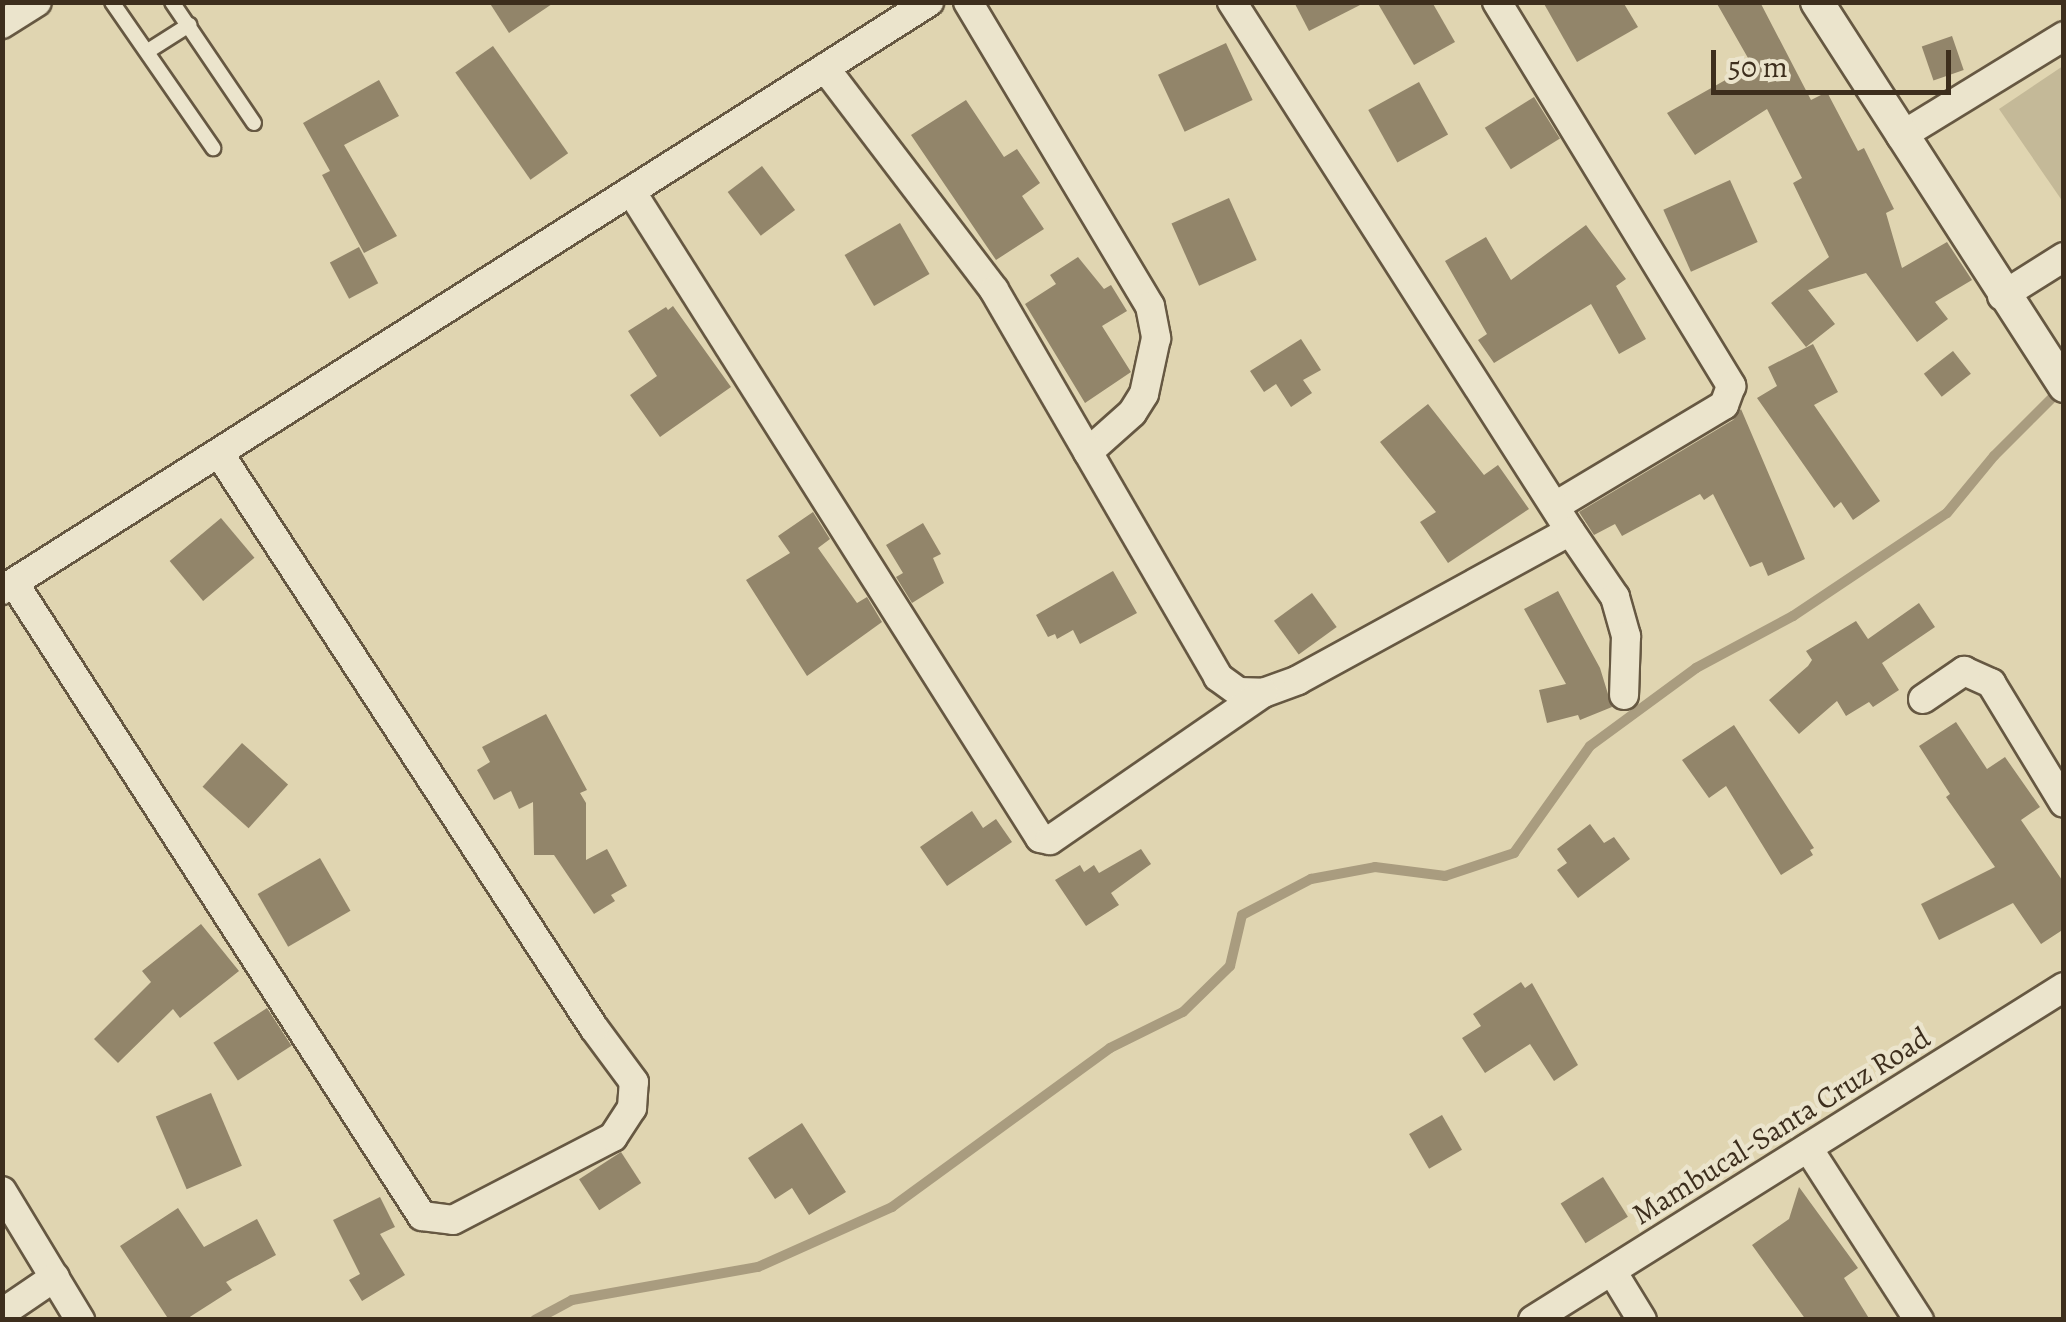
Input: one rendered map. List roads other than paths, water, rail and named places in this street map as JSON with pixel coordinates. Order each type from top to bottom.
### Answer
[{"type":"street","points":[[2,24],[37,2]]},
{"type":"street","points":[[219,452],[634,1082],[632,1108],[613,1137],[453,1220],[422,1216],[8,586],[219,452],[825,68],[928,2]]},
{"type":"street","points":[[968,2],[1150,306],[1156,338],[1144,394],[1132,413],[1088,452]]},
{"type":"street","points":[[1232,2],[1615,597],[1626,636],[1624,694]]},
{"type":"street","points":[[1496,2],[1732,386],[1724,404],[1557,505]]},
{"type":"street","points":[[1817,2],[2054,373]]},
{"type":"street","points":[[1901,136],[2064,36]]},
{"type":"street","points":[[825,68],[994,290],[1218,677],[1240,692],[1263,693]]},
{"type":"street","points":[[631,191],[1040,838],[1050,840],[1263,693],[1298,680],[1570,531]]},
{"type":"street","points":[[2002,296],[2064,257]]},
{"type":"street","points":[[1923,700],[1964,671],[1991,683],[2064,802]]},
{"type":"street","name":"Mambucal-Santa Cruz Road","points":[[1533,1320],[2064,987]]},
{"type":"street","points":[[1808,1148],[1919,1320]]},
{"type":"street","points":[[2,1190],[80,1320]]},
{"type":"street","points":[[1612,1271],[1642,1320]]},
{"type":"street","points":[[2,1314],[55,1276]]},
{"type":"lane","points":[[112,2],[213,148]]},
{"type":"lane","points":[[172,2],[254,123]]},
{"type":"lane","points":[[148,51],[189,25]]},
{"type":"waterway","points":[[535,1320],[572,1300],[758,1267],[892,1207],[1110,1048],[1183,1012],[1230,966],[1242,915],[1311,879],[1375,867],[1445,876],[1514,853],[1590,746],[1696,668],[1793,616],[1947,513],[1994,456],[2060,390]]}]
